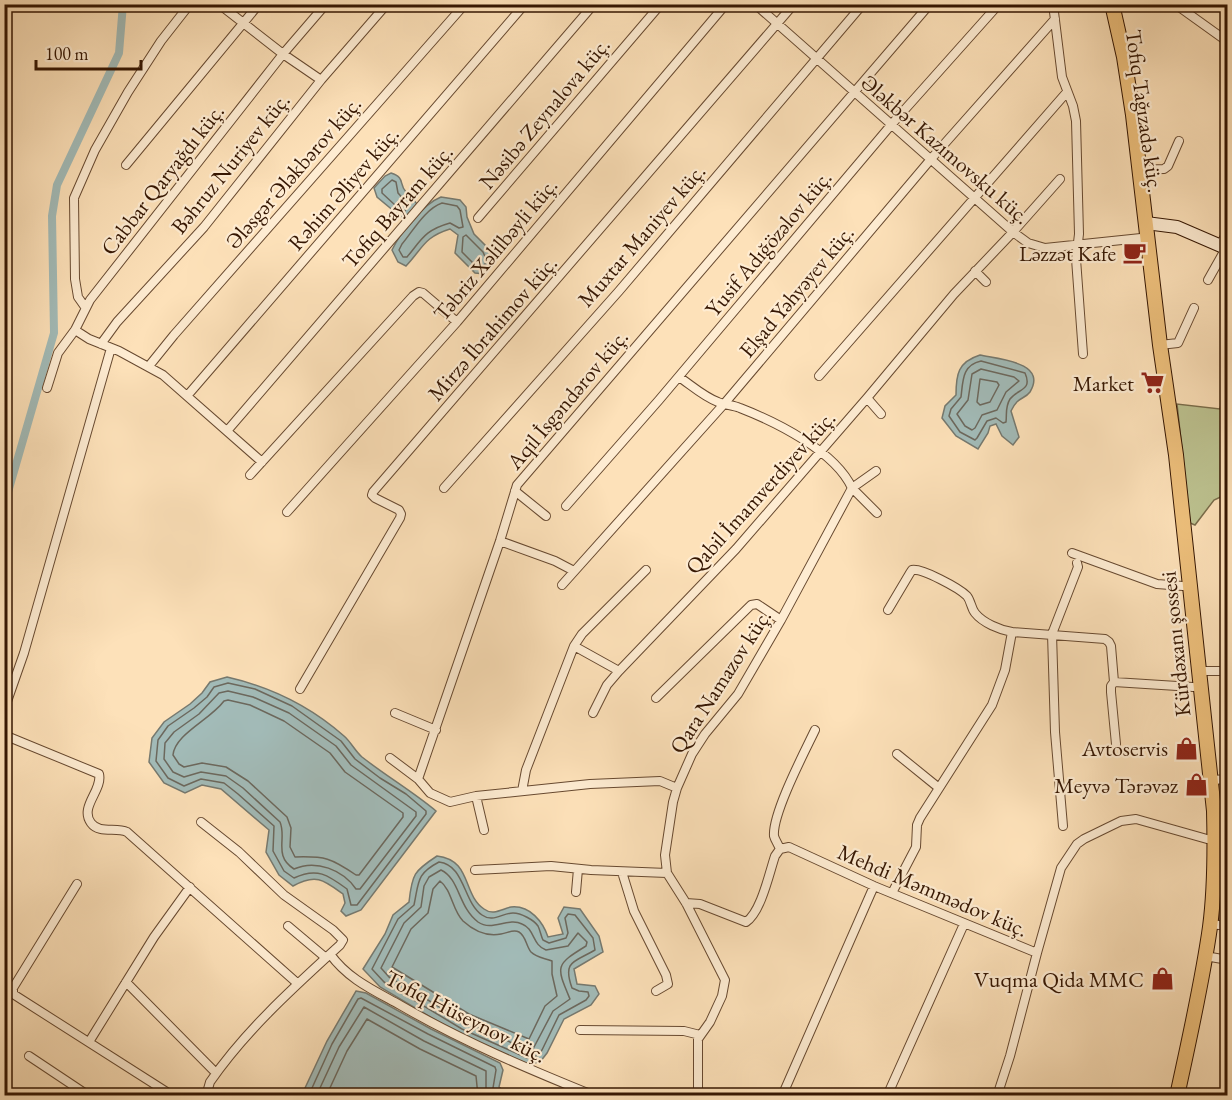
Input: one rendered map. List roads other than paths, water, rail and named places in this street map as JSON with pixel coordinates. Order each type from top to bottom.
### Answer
[{"type":"main road","name":"Tofiq Tağızadə küç.","points":[[1106,4],[1123,82],[1142,229]]},
{"type":"main road","name":"Tofiq Tağızadə küç.","points":[[1118,12],[1129,81],[1139,170],[1142,229]]},
{"type":"main road","name":"Kürdəxanı şossesi","points":[[1142,229],[1160,345],[1194,687],[1215,840],[1210,924],[1177,1095]]},
{"type":"main road","name":"Kürdəxanı şossesi","points":[[1142,229],[1199,671],[1208,781],[1207,839],[1200,940],[1169,1095]]},
{"type":"street","points":[[85,307],[78,297],[75,279],[74,198],[95,150],[138,75],[190,4]]},
{"type":"street","points":[[219,4],[283,54],[321,80]]},
{"type":"street","points":[[126,165],[259,4]]},
{"type":"street","name":"Cabbar Qaryağdı küç.","points":[[47,388],[58,353],[75,330],[85,307],[283,54],[326,4]]},
{"type":"street","name":"Bəhruz Nuriyev küç.","points":[[101,344],[108,332],[204,227],[321,80],[387,4]]},
{"type":"street","name":"Ələsgər Ələkbərov küç.","points":[[149,366],[465,4]]},
{"type":"street","name":"Rəhim Əliyev küç.","points":[[187,396],[525,4]]},
{"type":"street","name":"Tofiq Bayram küç.","points":[[227,431],[594,4]]},
{"type":"street","name":"Nəsibə Zeynalova küç.","points":[[478,218],[661,4]]},
{"type":"street","name":"Təbriz Xəlilbəyli küç.","points":[[287,512],[457,322],[726,4]]},
{"type":"street","name":"Ələkbər Kazımovsku küç.","points":[[755,4],[1028,243],[1039,247],[1078,246],[1142,229]]},
{"type":"street","name":"Mirzə İbrahimov küç.","points":[[300,689],[400,518],[399,510],[375,498],[372,495],[373,492],[794,4]]},
{"type":"street","name":"Muxtar Maniyev küç.","points":[[444,488],[626,282],[863,4]]},
{"type":"street","name":"Aqil İsgəndərov küç.","points":[[418,779],[520,480],[930,4]]},
{"type":"street","name":"Yusif Adığözəlov küç.","points":[[566,506],[679,377],[891,125],[999,4]]},
{"type":"street","points":[[1053,4],[1062,77],[1076,121],[1080,234],[1076,259],[1083,354]]},
{"type":"street","points":[[1177,5],[1227,42]]},
{"type":"street","name":"Elşad Yəhyəyev küç.","points":[[562,585],[724,404],[931,159],[1055,19]]},
{"type":"street","points":[[819,376],[1067,92]]},
{"type":"street","points":[[1139,170],[1164,169],[1168,166],[1179,141]]},
{"type":"street","name":"Qabil İmamverdiyev küç.","points":[[593,714],[608,685],[619,671],[736,549],[975,271],[1060,179]]},
{"type":"street","points":[[1142,229],[1177,227],[1224,247]]},
{"type":"street","points":[[1208,280],[1224,247],[1227,231]]},
{"type":"street","points":[[975,271],[986,282]]},
{"type":"street","points":[[250,475],[413,296],[419,292],[423,293],[457,322]]},
{"type":"street","points":[[1160,345],[1178,343],[1194,308]]},
{"type":"street","points":[[75,330],[149,366],[262,462]]},
{"type":"street","points":[[4,710],[24,653],[111,348]]},
{"type":"street","points":[[679,377],[711,399],[741,408],[792,433],[821,451],[877,513]]},
{"type":"street","points":[[867,398],[881,414]]},
{"type":"street","points":[[852,488],[876,471]]},
{"type":"street","name":"Qara Namazov küç.","points":[[667,873],[665,855],[667,830],[677,788],[695,749],[738,694],[852,488]]},
{"type":"street","points":[[515,491],[546,516]]},
{"type":"street","points":[[501,541],[555,561],[574,571]]},
{"type":"street","points":[[1072,553],[1157,584],[1183,586]]},
{"type":"street","points":[[1063,826],[1055,732],[1052,634],[1078,567],[1077,563]]},
{"type":"street","points":[[522,791],[526,770],[574,646],[582,634],[646,570]]},
{"type":"street","points":[[888,610],[912,570],[921,570],[962,592],[975,613],[1001,630],[1105,639],[1109,642],[1114,682],[1111,692],[1116,744]]},
{"type":"street","points":[[656,698],[751,605],[757,604],[781,620]]},
{"type":"street","points":[[892,893],[916,847],[917,825],[920,818],[992,705],[1005,670],[1012,632]]},
{"type":"street","points":[[574,646],[619,671]]},
{"type":"street","points":[[1199,671],[1226,668]]},
{"type":"street","points":[[1114,682],[1194,687]]},
{"type":"street","points":[[395,713],[436,729]]},
{"type":"street","points":[[686,903],[700,904],[746,922],[752,917],[775,856],[780,849],[774,835],[787,790],[815,730]]},
{"type":"street","points":[[4,735],[99,774],[99,782],[87,812],[90,822],[102,830],[120,829],[127,832],[297,983]]},
{"type":"street","points":[[897,754],[939,788]]},
{"type":"street","points":[[390,758],[418,779],[430,793],[446,801],[590,784],[660,781],[677,788]]},
{"type":"street","points":[[1208,781],[1227,779]]},
{"type":"street","points":[[476,796],[483,830]]},
{"type":"street","name":"Mehdi Məmmədov küç.","points":[[780,849],[789,847],[874,886],[1037,953],[1061,868],[1077,844],[1084,839],[1121,821],[1136,819],[1207,839]]},
{"type":"street","points":[[201,822],[239,852],[284,895],[343,940],[297,983],[246,1037],[216,1073],[208,1086],[210,1095]]},
{"type":"street","points":[[475,870],[550,866],[667,873],[686,903],[726,980],[722,996],[710,1022],[700,1035],[697,1046],[698,1095]]},
{"type":"street","points":[[576,892],[578,869]]},
{"type":"street","points":[[622,872],[633,911],[666,975],[668,984],[656,991]]},
{"type":"street","points":[[77,884],[12,991],[15,997],[172,1095]]},
{"type":"street","points":[[782,1095],[874,886]]},
{"type":"street","points":[[89,1042],[179,900],[190,887]]},
{"type":"street","points":[[887,1095],[964,924]]},
{"type":"street","points":[[1210,924],[1227,926]]},
{"type":"street","name":"Tofiq Hüseynov küç.","points":[[288,926],[354,979],[441,1029],[506,1060],[592,1095]]},
{"type":"street","points":[[997,1095],[1010,1056],[1037,953]]},
{"type":"street","points":[[1205,956],[1227,960]]},
{"type":"street","points":[[126,982],[216,1073]]},
{"type":"street","points":[[580,1030],[684,1031],[700,1035]]},
{"type":"street","points":[[29,1056],[89,1095]]},
{"type":"water","points":[[391,173],[399,177],[404,189],[417,204],[408,216],[401,217],[377,197],[374,188]]},
{"type":"water","points":[[441,197],[460,200],[466,207],[467,217],[474,234],[488,248],[495,263],[485,274],[475,273],[455,253],[458,235],[450,229],[429,239],[406,266],[398,262],[392,250],[400,236],[420,212]]},
{"type":"water","points":[[980,355],[1019,364],[1032,374],[1034,382],[1030,392],[1016,403],[1011,411],[1019,437],[1013,445],[1002,436],[996,424],[990,426],[978,449],[956,436],[942,418],[945,406],[956,395],[958,375],[963,365]]},
{"type":"water","points":[[227,677],[259,686],[304,707],[344,736],[362,757],[436,811],[361,910],[346,916],[341,911],[345,903],[343,894],[325,882],[314,879],[293,886],[279,875],[266,852],[269,830],[221,789],[202,785],[185,793],[164,783],[149,762],[152,738],[164,722],[190,704],[210,682]]},
{"type":"water","points":[[437,856],[456,864],[477,903],[487,911],[494,912],[511,907],[524,909],[539,920],[548,937],[563,934],[558,918],[564,907],[580,909],[599,936],[603,952],[574,969],[577,984],[595,986],[599,994],[591,1005],[564,1019],[540,1062],[527,1064],[459,1034],[380,987],[363,969],[385,934],[393,915],[409,902],[411,885],[416,874]]},
{"type":"water","points":[[356,991],[366,993],[431,1029],[500,1063],[503,1070],[499,1087],[508,1095],[307,1095],[305,1088],[327,1041]]},
{"type":"waterway","points":[[4,506],[54,333],[52,216],[57,185],[119,53],[123,4]]},
{"type":"place","name":"Ləzzət Kafe","points":[[1134,253]]},
{"type":"place","name":"Market","points":[[1152,383]]},
{"type":"place","name":"Avtoservis","points":[[1186,748]]},
{"type":"place","name":"Meyvə Tərəvəz","points":[[1196,785]]},
{"type":"place","name":"Vuqma Qida MMC","points":[[1162,979]]}]
